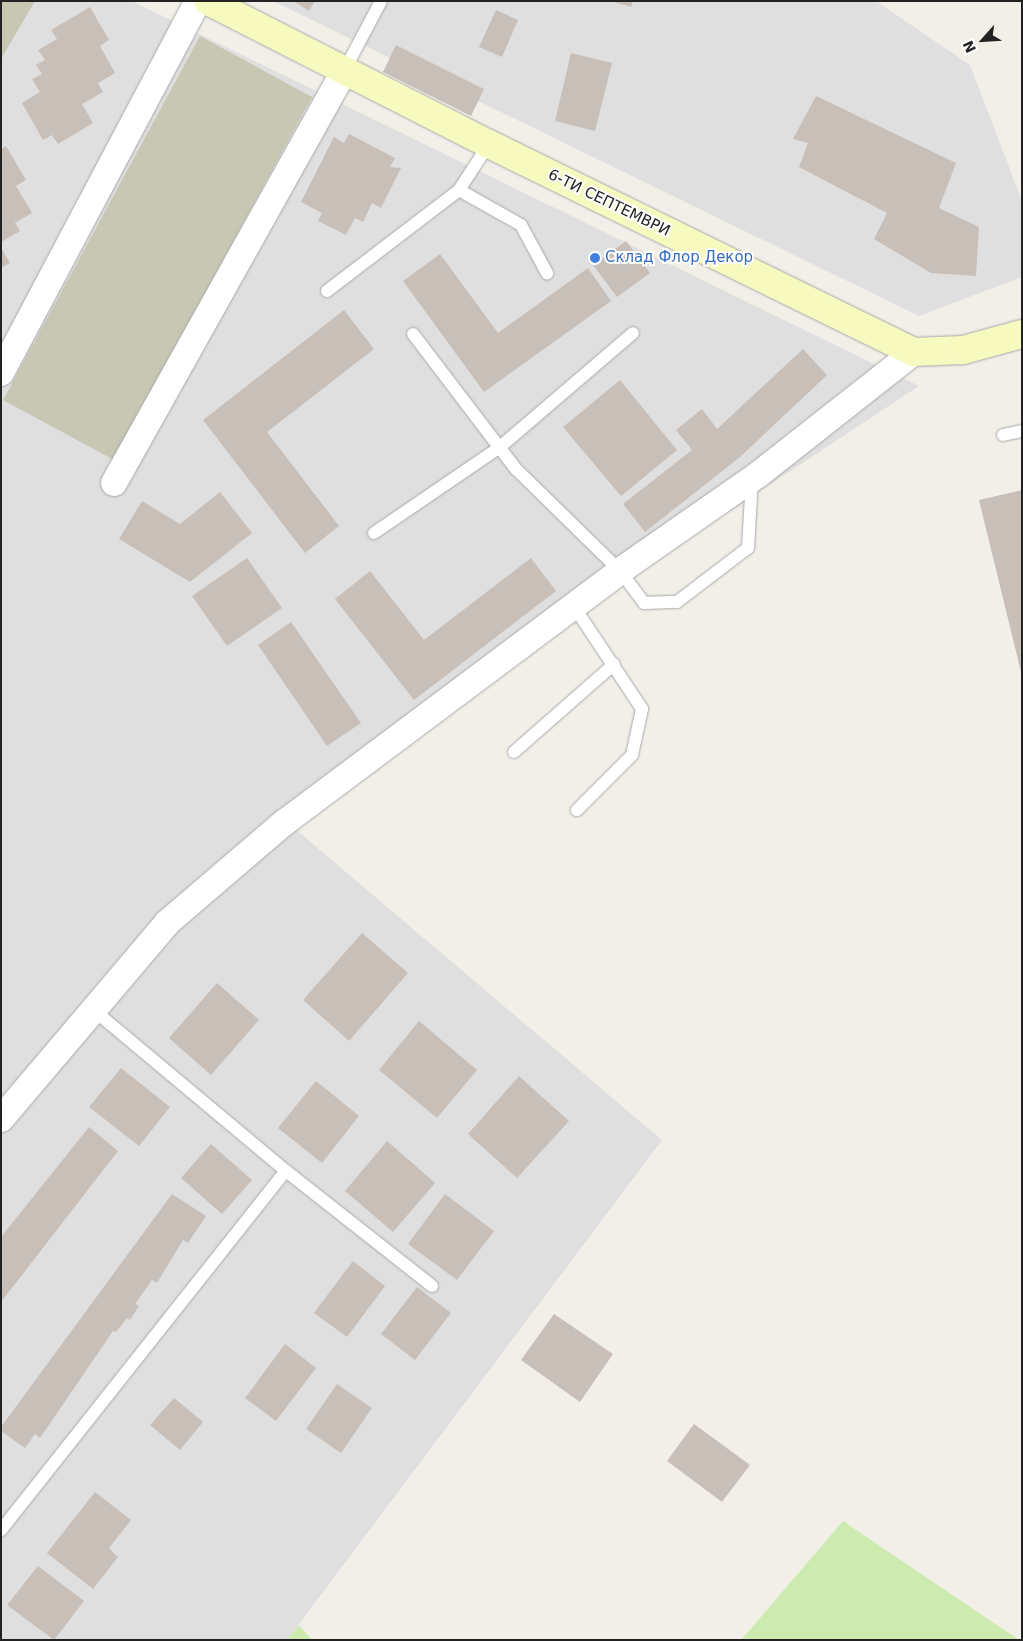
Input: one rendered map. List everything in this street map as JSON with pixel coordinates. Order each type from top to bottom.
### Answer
[{"type":"street","points":[[1,373],[198,1]]},
{"type":"street","name":"6-ТИ СЕПТЕМВРИ","points":[[208,1],[489,144],[914,352],[963,350],[1022,334]]},
{"type":"street","points":[[114,483],[344,71]]},
{"type":"street","points":[[1,1119],[166,923],[285,822],[620,570],[752,478],[914,352]]},
{"type":"lane","points":[[344,71],[381,1]]},
{"type":"lane","points":[[327,291],[459,190],[489,144]]},
{"type":"lane","points":[[459,190],[520,225],[547,273]]},
{"type":"lane","points":[[374,533],[500,447],[633,333]]},
{"type":"lane","points":[[413,334],[516,469],[620,570],[644,603],[677,602],[748,548],[752,478]]},
{"type":"lane","points":[[1003,435],[1022,430]]},
{"type":"lane","points":[[573,606],[614,664],[642,709],[632,755],[577,810]]},
{"type":"lane","points":[[514,752],[614,664]]},
{"type":"lane","points":[[92,1010],[286,1171],[432,1286]]},
{"type":"lane","points":[[1,1530],[286,1171]]},
{"type":"shaded area","points":[[1,1],[132,1],[919,386],[636,573],[294,828],[662,1140],[287,1640],[1,1640]]},
{"type":"shaded area","points":[[1,1],[35,1],[1,59]]},
{"type":"shaded area","points":[[273,1],[876,1],[970,65],[1022,201],[1022,277],[919,316]]},
{"type":"shaded area","points":[[200,36],[312,97],[114,460],[3,400]]},
{"type":"green space","points":[[843,1521],[1019,1640],[741,1640]]},
{"type":"green space","points":[[299,1625],[312,1640],[287,1640]]},
{"type":"building","points":[[293,1],[315,1],[309,11]]},
{"type":"building","points":[[611,1],[633,1],[631,7]]},
{"type":"building","points":[[90,7],[109,40],[100,46],[115,73],[98,83],[103,92],[82,104],[93,123],[58,144],[52,135],[43,140],[22,103],[40,92],[32,79],[42,74],[36,65],[45,60],[38,50],[57,39],[51,30]]},
{"type":"building","points":[[496,10],[518,20],[502,57],[479,47]]},
{"type":"building","points":[[396,45],[484,89],[471,116],[383,72]]},
{"type":"building","points":[[571,53],[612,63],[595,131],[555,121]]},
{"type":"building","points":[[816,96],[956,163],[939,208],[979,227],[976,276],[931,273],[874,239],[887,213],[799,167],[808,143],[793,139]]},
{"type":"building","points":[[349,134],[395,158],[390,167],[401,168],[381,208],[372,203],[363,222],[355,218],[346,235],[318,221],[322,213],[301,202],[334,137],[344,143]]},
{"type":"building","points":[[6,146],[26,180],[16,186],[32,213],[15,223],[20,231],[1,242],[1,149]]},
{"type":"building","points":[[626,241],[650,273],[617,297],[593,265]]},
{"type":"building","points":[[1,248],[10,263],[1,268]]},
{"type":"building","points":[[440,254],[498,333],[588,268],[611,301],[484,392],[403,281]]},
{"type":"building","points":[[344,310],[374,349],[267,432],[339,526],[305,553],[203,420]]},
{"type":"building","points":[[803,349],[827,375],[740,457],[645,532],[623,504],[692,450],[676,430],[702,409],[717,429]]},
{"type":"building","points":[[620,380],[677,450],[621,496],[563,427]]},
{"type":"building","points":[[1022,490],[1022,671],[1021,672],[979,500]]},
{"type":"building","points":[[220,492],[252,533],[190,582],[119,539],[142,501],[180,524]]},
{"type":"building","points":[[247,558],[282,608],[227,646],[192,596]]},
{"type":"building","points":[[531,558],[556,591],[414,700],[335,599],[370,571],[424,640]]},
{"type":"building","points":[[291,622],[361,723],[327,746],[258,645]]},
{"type":"building","points":[[362,933],[408,973],[349,1041],[303,1000]]},
{"type":"building","points":[[217,983],[259,1020],[211,1075],[169,1038]]},
{"type":"building","points":[[419,1021],[477,1070],[437,1118],[379,1070]]},
{"type":"building","points":[[121,1068],[170,1107],[139,1146],[89,1107]]},
{"type":"building","points":[[519,1076],[569,1121],[517,1178],[468,1134]]},
{"type":"building","points":[[316,1081],[359,1116],[322,1163],[278,1128]]},
{"type":"building","points":[[89,1127],[118,1151],[1,1302],[1,1237]]},
{"type":"building","points":[[387,1141],[435,1183],[393,1232],[345,1191]]},
{"type":"building","points":[[211,1144],[252,1180],[222,1214],[181,1178]]},
{"type":"building","points":[[172,1194],[206,1216],[188,1243],[183,1240],[157,1283],[152,1280],[135,1304],[139,1306],[130,1320],[127,1318],[116,1332],[113,1331],[40,1438],[35,1434],[25,1448],[1,1431],[1,1427]]},
{"type":"building","points":[[445,1194],[494,1231],[457,1280],[408,1244]]},
{"type":"building","points":[[353,1261],[385,1286],[347,1337],[314,1313]]},
{"type":"building","points":[[417,1287],[451,1313],[415,1360],[381,1334]]},
{"type":"building","points":[[554,1314],[613,1354],[580,1402],[521,1360]]},
{"type":"building","points":[[285,1344],[316,1368],[276,1421],[245,1398]]},
{"type":"building","points":[[337,1384],[372,1408],[341,1453],[306,1429]]},
{"type":"building","points":[[174,1398],[203,1422],[180,1450],[150,1425]]},
{"type":"building","points":[[694,1424],[750,1465],[722,1502],[667,1461]]},
{"type":"building","points":[[95,1492],[131,1520],[109,1548],[118,1557],[93,1589],[47,1553]]},
{"type":"building","points":[[38,1566],[84,1601],[54,1640],[7,1605]]},
{"type":"place","name":"Склад Флор Декор","points":[[595,258]]}]
